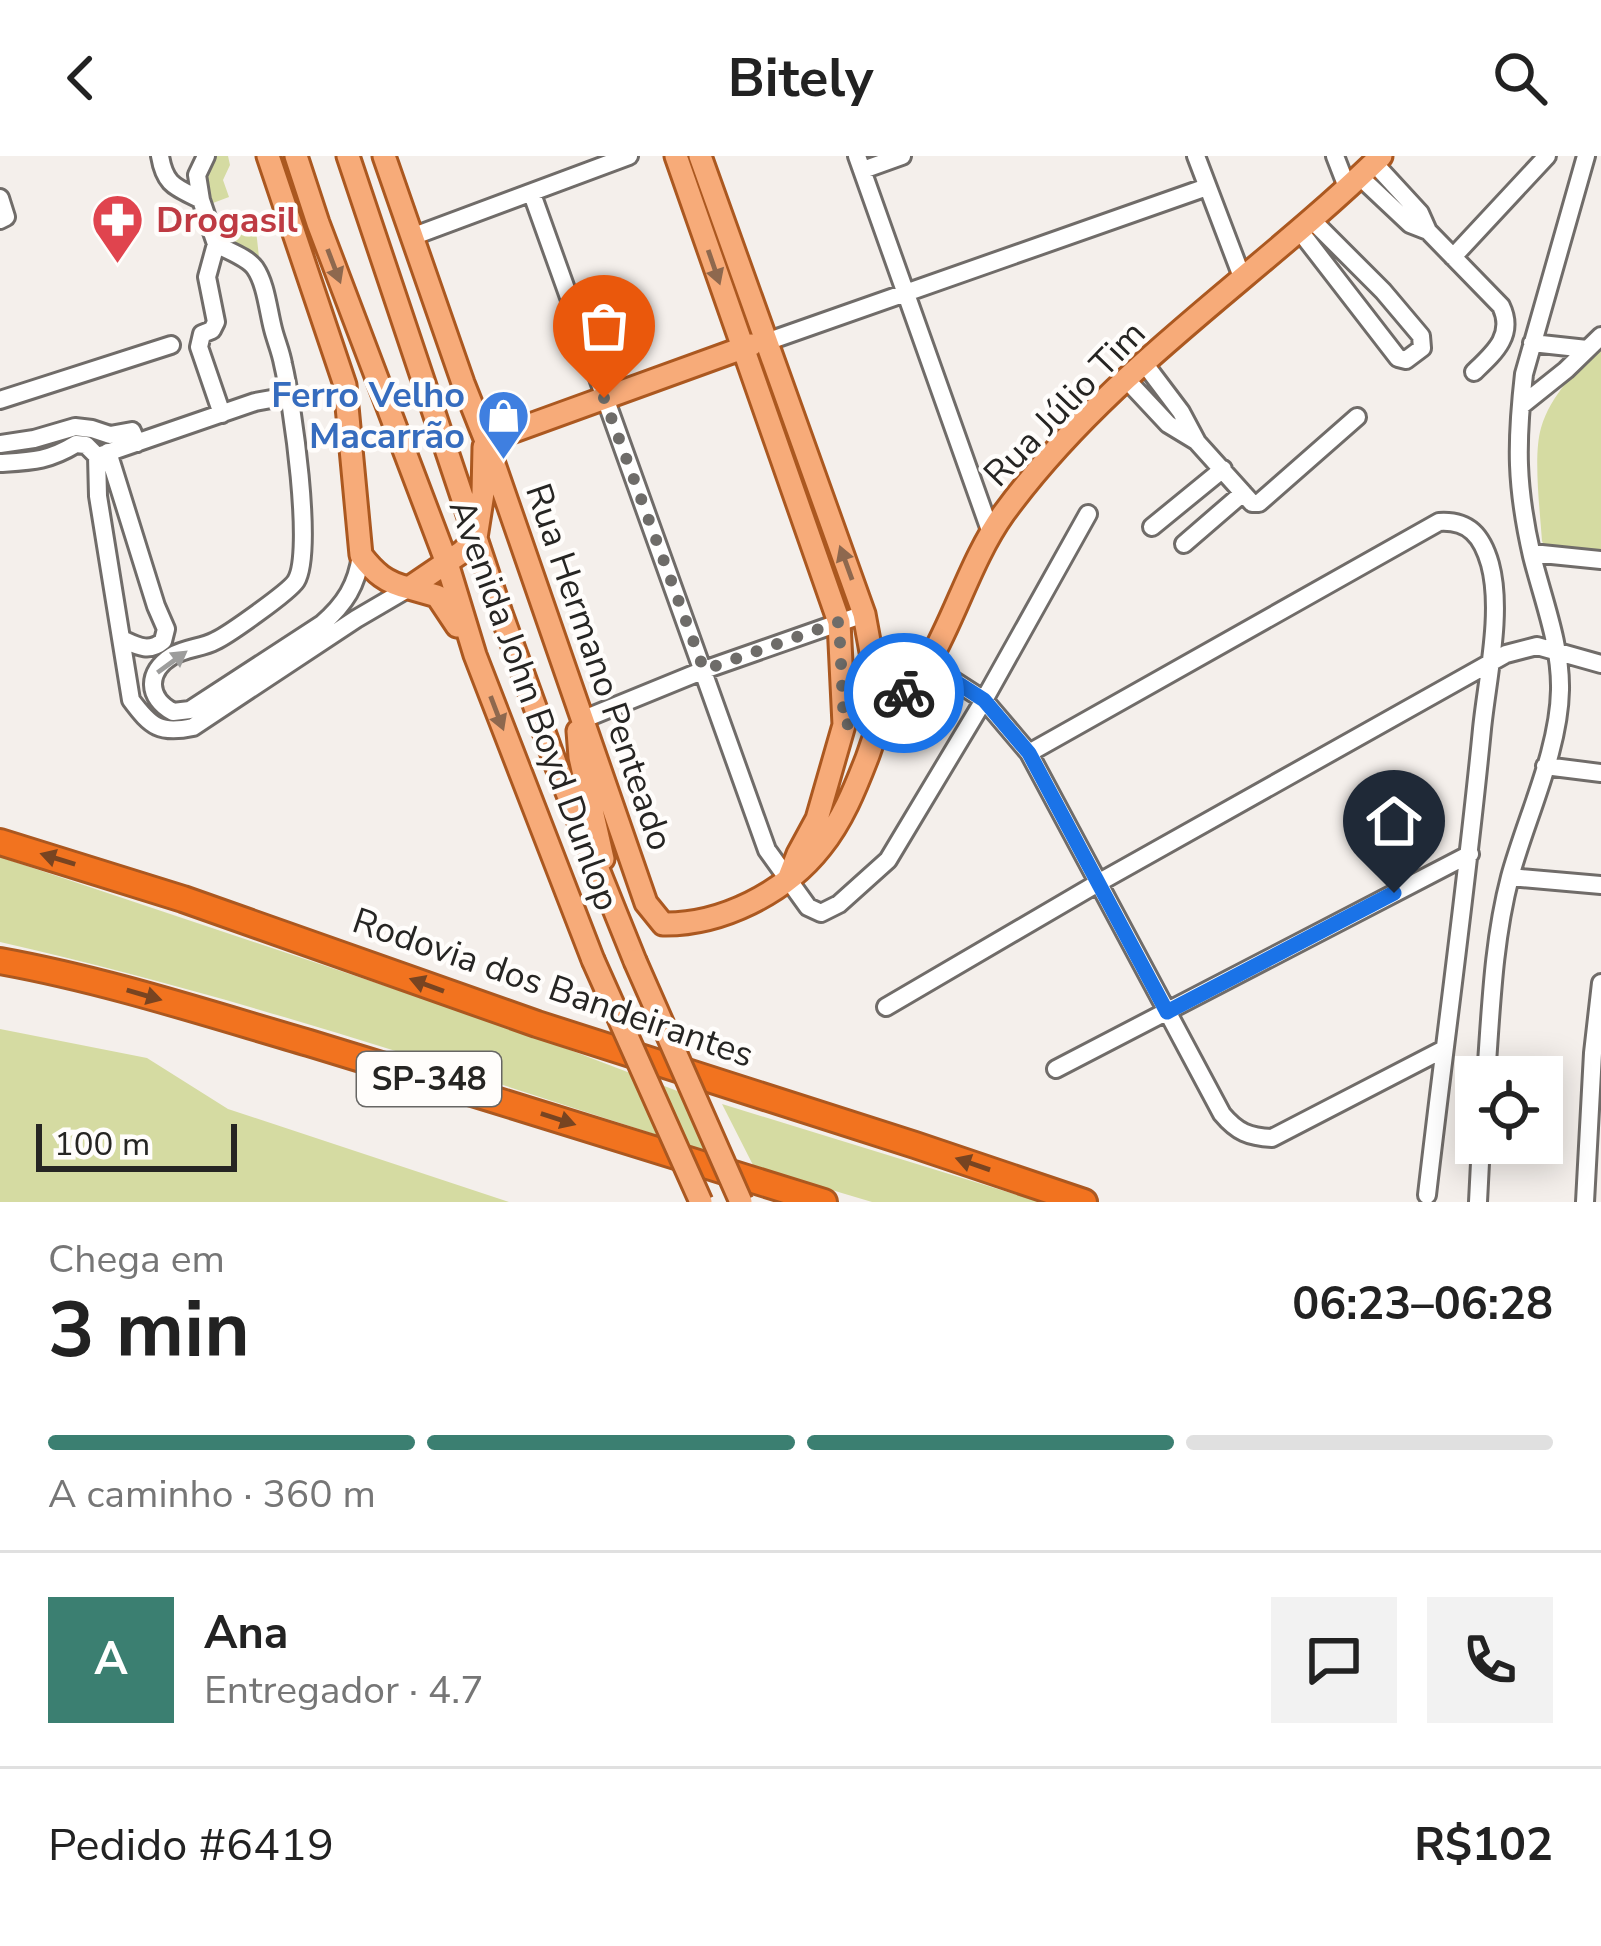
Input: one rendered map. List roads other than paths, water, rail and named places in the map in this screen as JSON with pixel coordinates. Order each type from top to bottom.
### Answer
[{"type":"highway","name":"Rodovia dos Bandeirantes","points":[[0,842],[183,898],[537,1024],[1084,1202]]},
{"type":"highway","name":"SP-348","points":[[0,961],[81,977],[176,1004],[824,1202]]},
{"type":"main road","points":[[268,156],[345,385],[361,555],[378,576],[429,592],[445,604],[475,655]]},
{"type":"main road","name":"Avenida John Boyd Dunlop","points":[[296,156],[447,562],[475,655],[593,960],[701,1202]]},
{"type":"main road","name":"Avenida John Boyd Dunlop","points":[[347,156],[556,765],[635,961],[741,1202]]},
{"type":"main road","name":"Rua Hermano Penteado","points":[[384,156],[646,904],[663,924]]},
{"type":"main road","points":[[676,156],[839,622],[844,725],[817,819],[788,878]]},
{"type":"main road","points":[[700,156],[864,614],[883,718],[844,725]]},
{"type":"main road","name":"Rua Júlio Tim","points":[[663,924],[710,920],[739,910],[810,861],[830,836],[883,718],[928,664],[991,533],[1026,485],[1125,378],[1365,170]]},
{"type":"main road","points":[[312,283],[368,356]]},
{"type":"main road","points":[[409,588],[476,538],[486,441],[766,341]]},
{"type":"main road","points":[[584,719],[578,734],[580,757],[602,845],[601,878]]},
{"type":"street","points":[[160,156],[162,172],[171,185],[201,200]]},
{"type":"street","points":[[206,156],[197,175],[216,244],[207,278],[216,322],[202,334],[199,347],[222,414]]},
{"type":"street","points":[[413,236],[628,156]]},
{"type":"street","points":[[902,156],[860,163],[991,533]]},
{"type":"street","points":[[1196,156],[1242,277]]},
{"type":"street","points":[[1335,156],[1365,170],[1420,213],[1428,231],[1493,296],[1506,317],[1504,336],[1474,372]]},
{"type":"street","points":[[1453,257],[1547,156]]},
{"type":"street","points":[[1488,1056],[1496,952],[1510,877],[1545,766],[1560,693],[1558,654],[1518,481],[1520,406],[1532,343],[1586,156]]},
{"type":"street","points":[[766,341],[1207,187]]},
{"type":"street","points":[[532,194],[767,850],[808,907],[821,913],[839,904],[888,860],[1088,514]]},
{"type":"street","points":[[0,198],[6,217],[0,220]]},
{"type":"street","points":[[1305,225],[1383,291],[1421,336],[1422,348],[1414,356],[1398,358],[1305,225]]},
{"type":"street","points":[[216,244],[254,266],[261,281],[283,364],[304,535],[297,580],[215,641],[175,654],[163,664],[152,687],[157,700],[173,712],[190,710],[322,624],[352,590],[361,555]]},
{"type":"street","points":[[1532,343],[1594,343]]},
{"type":"street","points":[[1520,406],[1594,343]]},
{"type":"street","points":[[0,400],[171,345]]},
{"type":"street","points":[[1144,363],[1197,442]]},
{"type":"street","points":[[1125,378],[1168,424],[1197,442],[1252,503],[1258,503],[1357,417]]},
{"type":"street","points":[[103,454],[134,437],[255,401],[288,396]]},
{"type":"street","points":[[0,444],[75,427],[134,437]]},
{"type":"street","points":[[34,439],[40,461]]},
{"type":"street","points":[[0,463],[40,461],[76,443],[103,454],[166,629],[160,644],[151,649],[122,639]]},
{"type":"street","points":[[103,454],[98,496],[131,700],[157,728],[171,732],[193,727],[409,588]]},
{"type":"street","points":[[1152,527],[1223,469]]},
{"type":"street","points":[[1184,544],[1243,493]]},
{"type":"street","points":[[1029,753],[1439,522],[1456,521],[1480,540],[1494,591],[1488,666],[1470,854],[1427,1195]]},
{"type":"street","points":[[1532,554],[1601,560]]},
{"type":"street","points":[[584,719],[704,670],[864,614]]},
{"type":"street","points":[[886,1006],[1506,654],[1537,646],[1601,664]]},
{"type":"street","points":[[928,664],[984,700],[1029,753],[1222,1114],[1235,1130],[1272,1138],[1444,1048]]},
{"type":"street","points":[[1545,766],[1601,773]]},
{"type":"street","points":[[1056,1069],[1470,854]]},
{"type":"street","points":[[1510,877],[1601,885]]},
{"type":"street","points":[[1586,1202],[1601,982]]},
{"type":"street","points":[[1478,1202],[1480,1164]]},
{"type":"place","name":"Drogasil","points":[[117,266]]},
{"type":"place","name":"Ferro Velho Macarrão","points":[[504,462]]}]
